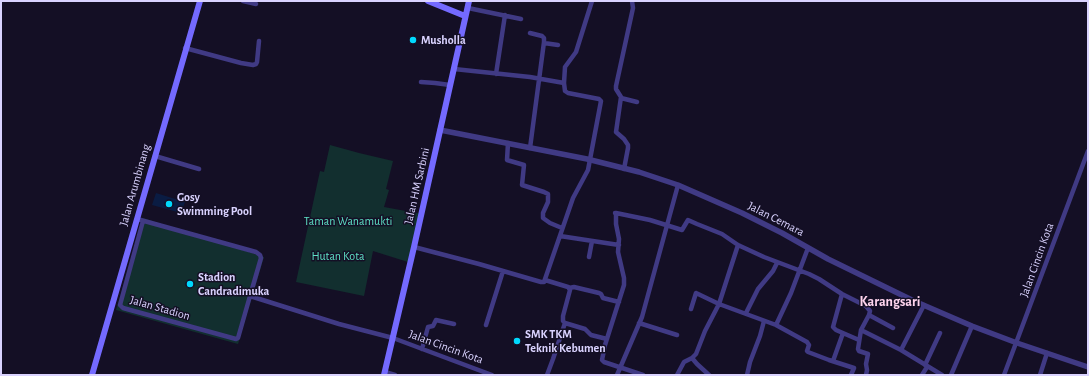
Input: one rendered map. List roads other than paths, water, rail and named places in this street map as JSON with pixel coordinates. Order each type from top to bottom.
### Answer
[{"type":"main road","name":"Jalan Arumbinang","points":[[92,375],[140,220],[155,156],[185,48],[200,1]]},
{"type":"main road","points":[[428,1],[465,16]]},
{"type":"main road","name":"Jalan HM Sarbini","points":[[385,374],[469,1]]},
{"type":"street","points":[[243,1],[256,4]]},
{"type":"street","points":[[545,280],[573,198],[588,170],[590,160],[600,100],[568,93],[565,90],[564,83],[566,66],[576,52],[592,1]]},
{"type":"street","points":[[624,169],[628,145],[616,130],[621,98],[616,86],[633,8],[632,1]]},
{"type":"street","points":[[468,8],[521,19]]},
{"type":"street","points":[[496,74],[505,15]]},
{"type":"street","points":[[530,33],[542,36],[544,39],[530,148]]},
{"type":"street","points":[[185,48],[253,65],[257,62],[259,41]]},
{"type":"street","points":[[544,43],[558,45]]},
{"type":"street","points":[[454,69],[539,78],[564,83]]},
{"type":"street","points":[[421,82],[450,85]]},
{"type":"street","points":[[621,98],[637,102]]},
{"type":"street","name":"Jalan Cemara","points":[[440,130],[590,160],[678,185],[742,213],[828,259],[914,301],[972,326],[1088,367]]},
{"type":"street","points":[[508,143],[507,160],[524,165],[522,185],[548,194],[548,202],[543,213],[543,218],[562,228]]},
{"type":"street","name":"Jalan Cincin Kota","points":[[1004,375],[1088,151]]},
{"type":"street","points":[[155,156],[199,169]]},
{"type":"street","points":[[617,375],[639,323],[650,289],[678,185]]},
{"type":"street","points":[[643,375],[620,368],[602,360],[624,285],[624,278],[618,252],[619,234],[615,213],[650,220],[682,230],[688,220],[722,234],[738,245],[764,258],[818,279],[842,294],[866,306],[870,312],[861,330],[858,350],[868,354],[866,375]]},
{"type":"street","name":"Jalan Stadion","points":[[140,220],[256,252],[260,255],[261,258],[238,338],[236,339],[123,308],[120,304],[140,220]]},
{"type":"street","points":[[560,236],[619,245]]},
{"type":"street","points":[[589,257],[592,241]]},
{"type":"street","points":[[677,375],[684,362],[696,354],[705,331],[719,304],[738,245]]},
{"type":"street","points":[[414,247],[541,282],[544,282],[545,280],[569,288],[572,287],[599,293],[603,298],[619,302]]},
{"type":"street","points":[[776,325],[791,293],[808,248]]},
{"type":"street","points":[[746,313],[758,288],[777,263]]},
{"type":"street","points":[[486,325],[503,271]]},
{"type":"street","points":[[547,375],[565,323],[562,316],[569,288]]},
{"type":"street","points":[[691,309],[696,293],[719,304],[776,325],[807,342],[809,345],[808,352],[854,368],[851,375]]},
{"type":"street","points":[[842,294],[833,326],[834,329],[859,340]]},
{"type":"street","points":[[250,296],[340,324],[393,338]]},
{"type":"street","points":[[901,350],[924,305]]},
{"type":"street","points":[[869,315],[894,328]]},
{"type":"street","points":[[422,349],[428,327],[433,326],[436,320],[454,324]]},
{"type":"street","points":[[747,375],[764,321]]},
{"type":"street","points":[[565,323],[585,329],[591,335],[607,339]]},
{"type":"street","points":[[639,323],[677,335]]},
{"type":"street","points":[[951,375],[972,326]]},
{"type":"street","points":[[861,330],[901,350],[942,375]]},
{"type":"street","points":[[833,361],[842,333]]},
{"type":"street","points":[[922,375],[940,333]]},
{"type":"street","name":"Jalan Cincin Kota","points":[[393,338],[492,375]]},
{"type":"street","points":[[1040,375],[1047,353]]},
{"type":"street","points":[[692,358],[709,375]]},
{"type":"street","points":[[385,374],[395,375]]},
{"type":"water","name":"Gosy Swimming Pool","points":[[156,193],[185,202],[181,213],[152,205]]},
{"type":"place","name":"Musholla","points":[[413,40]]},
{"type":"place","name":"Gosy Swimming Pool","points":[[169,204]]},
{"type":"place","name":"Stadion Candradimuka","points":[[190,284]]},
{"type":"place","name":"SMK TKM Teknik Kebumen","points":[[517,341]]},
{"type":"district","name":"Karangsari","points":[[890,302]]},
{"type":"park label","name":"Taman Wanamukti","points":[[348,221]]},
{"type":"park label","name":"Hutan Kota","points":[[338,256]]}]
